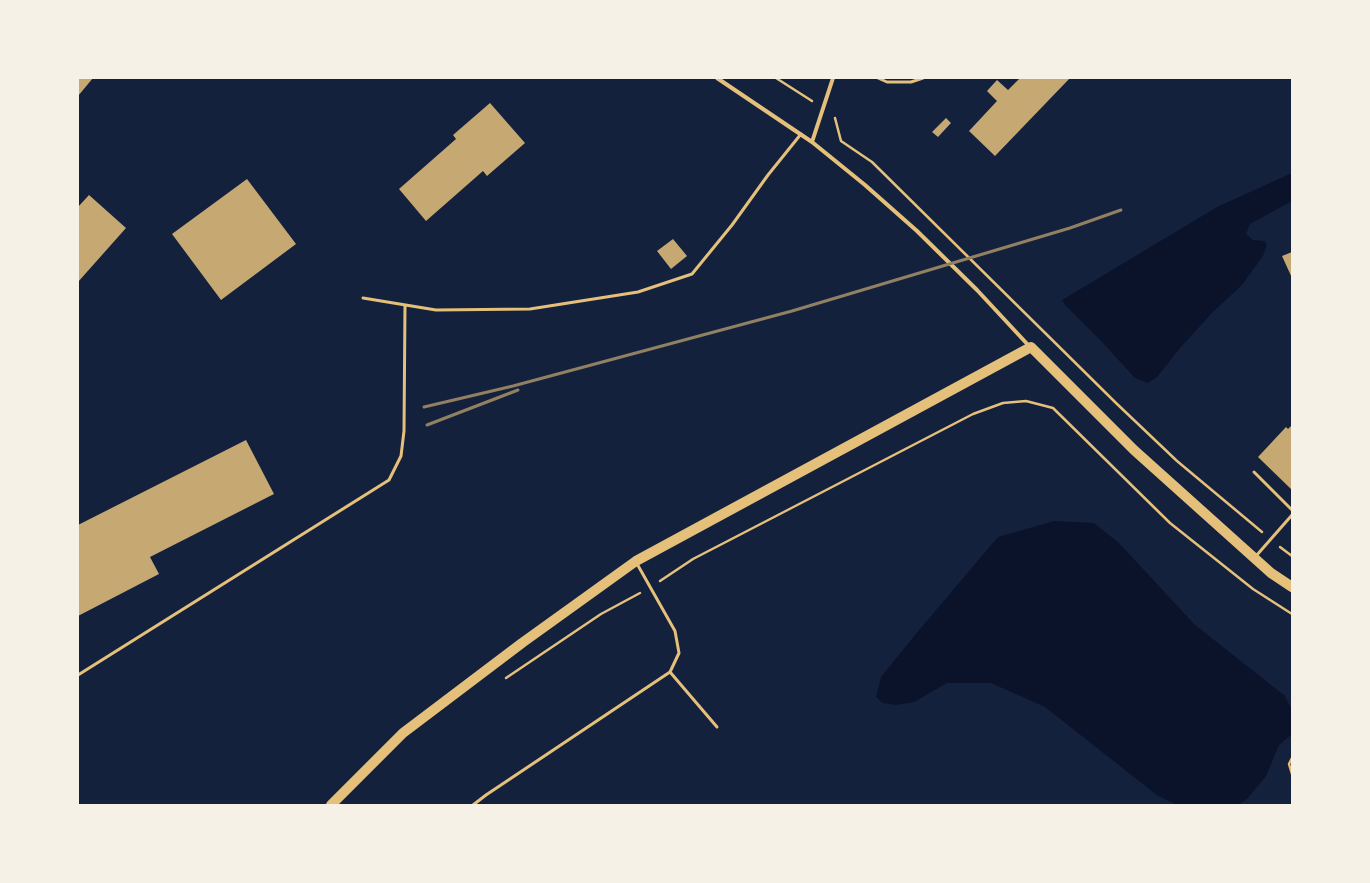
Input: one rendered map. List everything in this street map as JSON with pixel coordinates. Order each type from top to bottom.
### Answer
[{"type":"main road","points":[[331,805],[403,733],[522,643],[636,561],[1030,347],[1134,450],[1271,573],[1292,587]]},
{"type":"street","points":[[717,78],[801,134],[865,185],[917,231],[977,290],[1030,347]]},
{"type":"street","points":[[812,142],[833,78]]},
{"type":"lane","points":[[878,78],[887,82],[911,82],[923,78]]},
{"type":"lane","points":[[363,298],[436,310],[530,309],[638,292],[692,274],[732,225],[768,175],[801,134]]},
{"type":"lane","points":[[78,675],[389,480],[401,456],[404,431],[405,305]]},
{"type":"lane","points":[[1254,472],[1292,510]]},
{"type":"lane","points":[[1255,558],[1292,515]]},
{"type":"lane","points":[[473,805],[486,794],[670,672],[679,653],[675,631],[636,561]]},
{"type":"lane","points":[[670,672],[717,727]]},
{"type":"path","points":[[776,78],[834,116],[841,141],[872,162],[1051,341],[1177,461],[1292,556]]},
{"type":"path","points":[[501,681],[601,614],[651,587],[693,559],[973,414],[1003,403],[1026,401],[1053,408],[1170,523],[1253,589],[1292,614]]},
{"type":"path","points":[[1292,758],[1289,764],[1292,774]]},
{"type":"water","points":[[1292,173],[1292,201],[1250,224],[1246,234],[1253,240],[1265,241],[1267,245],[1263,256],[1242,285],[1212,313],[1180,348],[1157,377],[1148,383],[1135,378],[1062,300],[1217,207]]},
{"type":"water","points":[[1054,521],[1094,523],[1119,543],[1194,624],[1285,696],[1292,710],[1292,734],[1279,745],[1266,776],[1247,799],[1238,805],[1177,805],[1158,796],[1045,707],[991,683],[947,683],[914,702],[896,705],[883,703],[876,697],[881,677],[998,537]]},
{"type":"building","points":[[78,78],[93,78],[78,96]]},
{"type":"building","points":[[1020,78],[1070,78],[995,156],[969,131],[997,101],[987,91],[997,80],[1008,90]]},
{"type":"building","points":[[490,103],[525,143],[487,176],[483,171],[426,221],[399,189],[456,139],[453,135]]},
{"type":"building","points":[[946,118],[951,123],[938,137],[932,132]]},
{"type":"building","points":[[247,179],[296,244],[221,300],[172,234]]},
{"type":"building","points":[[89,195],[126,228],[78,282],[78,207]]},
{"type":"building","points":[[673,239],[687,256],[671,269],[657,251]]},
{"type":"building","points":[[1292,252],[1292,278],[1282,256]]},
{"type":"building","points":[[1292,425],[1292,490],[1258,457],[1286,427],[1288,429]]},
{"type":"building","points":[[246,440],[274,494],[150,557],[159,574],[78,616],[78,525]]},
{"type":"railway","points":[[424,407],[513,386],[792,311],[1070,228],[1121,210]]},
{"type":"railway","points":[[427,425],[518,390]]}]
